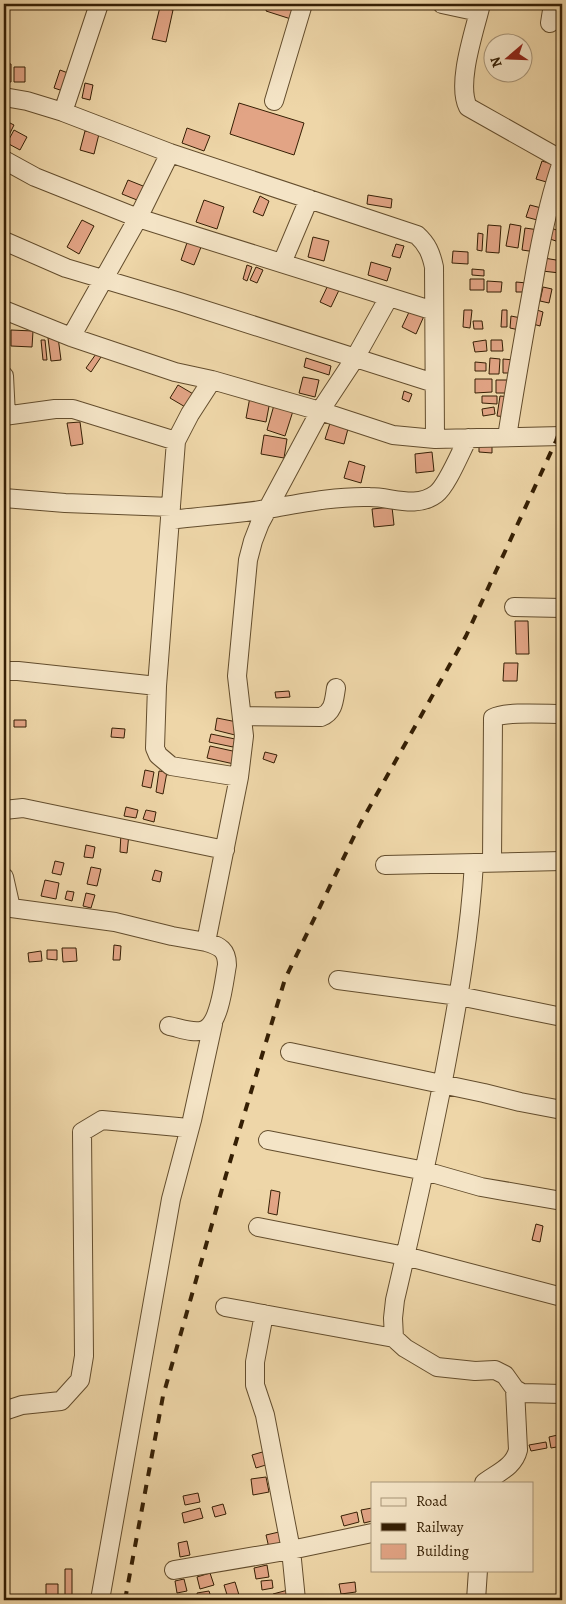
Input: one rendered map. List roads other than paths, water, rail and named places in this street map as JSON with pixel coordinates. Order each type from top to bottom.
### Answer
[{"type":"street","points":[[63,112],[99,4]]},
{"type":"street","points":[[274,100],[303,4]]},
{"type":"street","points":[[442,4],[480,8],[464,80],[464,98],[468,106],[562,161],[549,202],[542,234],[507,437]]},
{"type":"street","points":[[550,23],[553,4]]},
{"type":"street","points":[[4,97],[63,112],[170,153],[417,235],[425,242],[434,267],[435,439]]},
{"type":"street","points":[[71,337],[138,218],[170,153]]},
{"type":"street","points":[[4,160],[35,177],[138,218],[434,311]]},
{"type":"street","points":[[282,264],[309,199]]},
{"type":"street","points":[[4,240],[66,268],[434,383]]},
{"type":"street","points":[[206,942],[239,777],[244,736],[237,676],[248,560],[253,541],[320,411],[354,358],[389,297]]},
{"type":"street","points":[[4,310],[71,337],[175,372],[212,380],[320,411],[392,435],[435,439],[562,436]]},
{"type":"street","points":[[4,376],[5,416],[55,409],[73,409],[176,440]]},
{"type":"street","points":[[212,380],[176,440],[157,686],[155,748],[158,755],[170,766],[239,777]]},
{"type":"street","points":[[4,498],[170,513],[268,509],[302,502],[369,497],[406,502],[423,500],[436,494],[444,484],[468,438]]},
{"type":"street","points":[[514,607],[562,608]]},
{"type":"street","points":[[4,671],[157,686]]},
{"type":"street","points":[[242,716],[321,716],[332,708],[336,688]]},
{"type":"street","points":[[492,862],[493,718],[509,714],[562,714]]},
{"type":"street","points":[[4,810],[23,808],[224,850]]},
{"type":"street","points":[[385,865],[562,861]]},
{"type":"street","points":[[394,1338],[392,1318],[425,1171],[459,996],[470,924],[474,863]]},
{"type":"street","points":[[4,877],[8,908],[115,922],[206,942],[217,945],[225,952],[227,958],[218,1007],[190,1128],[171,1199],[100,1600]]},
{"type":"street","points":[[338,980],[459,996],[562,1017]]},
{"type":"street","points":[[170,1026],[194,1031],[204,1030],[213,1024]]},
{"type":"street","points":[[290,1052],[562,1110]]},
{"type":"street","points":[[4,1411],[22,1405],[61,1401],[80,1380],[84,1356],[82,1132],[102,1120],[190,1128]]},
{"type":"street","points":[[268,1140],[425,1171],[481,1187],[562,1201]]},
{"type":"street","points":[[258,1227],[405,1256],[562,1297]]},
{"type":"street","points":[[225,1307],[394,1338],[405,1348],[437,1367],[474,1371],[495,1370],[505,1375],[515,1390],[517,1456],[514,1462],[486,1482]]},
{"type":"street","points":[[264,1314],[255,1362],[255,1384],[265,1415],[291,1550],[296,1600]]},
{"type":"street","points":[[515,1390],[522,1393],[562,1394]]},
{"type":"street","points":[[174,1570],[291,1550],[371,1533]]},
{"type":"street","points":[[476,1600],[478,1572]]},
{"type":"railway","points":[[125,1600],[163,1396],[226,1175],[285,979],[360,824],[466,636],[562,425]]}]
